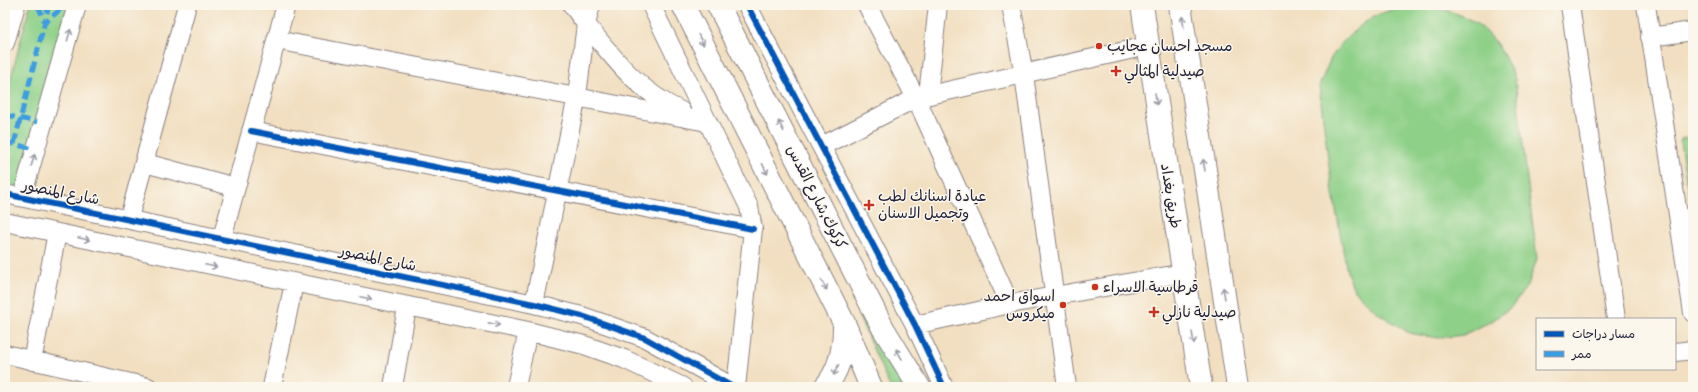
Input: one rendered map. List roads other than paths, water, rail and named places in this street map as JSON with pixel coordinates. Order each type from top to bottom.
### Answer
[{"type":"main road","points":[[683,5],[844,323],[871,387]]},
{"type":"main road","name":"كركوك,شارع القدس","points":[[718,5],[883,328],[919,387]]},
{"type":"main road","name":"طريق بغداد","points":[[1142,5],[1147,46],[1201,387]]},
{"type":"main road","points":[[1180,5],[1238,387]]},
{"type":"main road","points":[[825,387],[831,380],[842,355],[844,343],[844,323]]},
{"type":"street","points":[[5,43],[16,5]]},
{"type":"street","points":[[14,196],[77,5]]},
{"type":"street","points":[[129,218],[187,5]]},
{"type":"street","points":[[222,238],[286,5]]},
{"type":"street","points":[[572,5],[624,71],[643,89],[665,104],[707,122]]},
{"type":"street","points":[[534,304],[577,96],[586,24],[591,5]]},
{"type":"street","points":[[651,5],[707,122],[750,207],[753,229],[736,387]]},
{"type":"street","points":[[747,5],[915,325],[944,387]]},
{"type":"street","points":[[867,5],[922,96],[1010,304]]},
{"type":"street","points":[[922,96],[938,5]]},
{"type":"street","points":[[1011,5],[1024,75],[1053,297],[1067,387]]},
{"type":"street","points":[[1570,5],[1616,318]]},
{"type":"street","points":[[1646,5],[1693,313]]},
{"type":"street","points":[[1650,37],[1693,31]]},
{"type":"street","points":[[276,40],[577,96],[707,122]]},
{"type":"street","points":[[822,146],[922,96],[1024,75],[1147,46]]},
{"type":"street","points":[[251,131],[557,192],[753,229]]},
{"type":"street","points":[[145,163],[236,187]]},
{"type":"street","name":"شارع المنصور","points":[[14,196],[129,218],[534,304],[582,316],[645,338],[733,387]]},
{"type":"street","points":[[5,222],[528,331],[584,345],[624,358],[683,387]]},
{"type":"street","points":[[32,361],[57,233]]},
{"type":"street","points":[[334,291],[339,263]]},
{"type":"street","points":[[915,325],[1010,304],[1183,273]]},
{"type":"street","points":[[272,387],[294,283]]},
{"type":"street","points":[[393,387],[407,307]]},
{"type":"street","points":[[516,387],[528,331]]},
{"type":"street","points":[[1676,352],[1693,350]]},
{"type":"street","points":[[5,354],[148,387]]},
{"type":"place","name":"مسجد احسان عجايب","points":[[1099,46]]},
{"type":"place","name":"صيدلية المثالي","points":[[1116,71]]},
{"type":"place","name":"عيادة اسنانك لطب وتجميل الاسنان","points":[[869,205]]},
{"type":"place","name":"قرطاسية الاسراء","points":[[1095,287]]},
{"type":"place","name":"اسواق احمد ميكروس","points":[[1063,305]]},
{"type":"place","name":"صيدلية نازلي","points":[[1154,312]]}]
